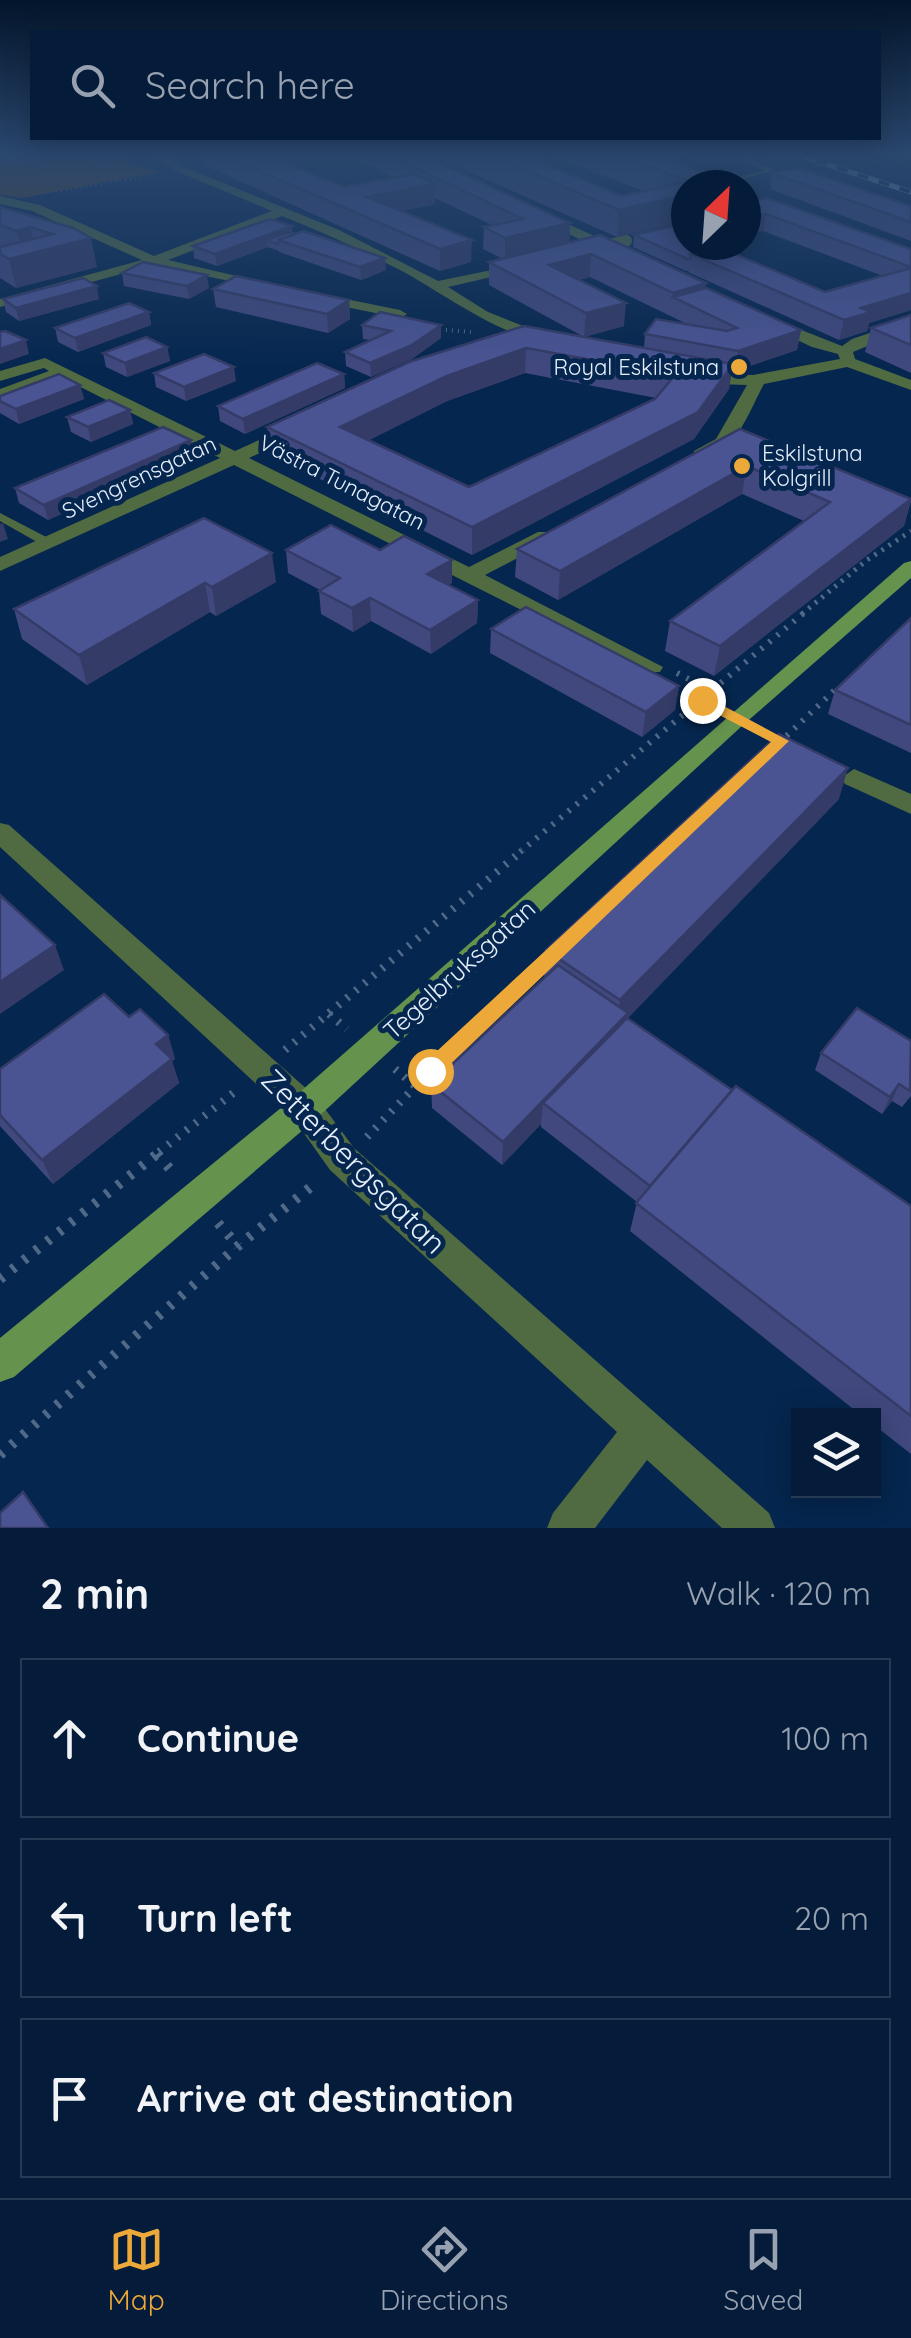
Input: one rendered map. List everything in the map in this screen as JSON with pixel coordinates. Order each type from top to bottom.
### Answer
[{"type":"street","points":[[75,225],[154,261],[286,291]]},
{"type":"street","points":[[0,303],[154,261],[245,225]]},
{"type":"street","points":[[314,225],[383,256],[516,328],[554,341]]},
{"type":"street","points":[[559,225],[631,258]]},
{"type":"street","points":[[567,255],[635,238]]},
{"type":"street","points":[[434,286],[531,263]]},
{"type":"street","points":[[305,294],[400,314]]},
{"type":"street","points":[[750,313],[911,385]]},
{"type":"street","points":[[670,371],[725,382],[782,380],[846,357],[857,342],[911,323]]},
{"type":"street","points":[[492,339],[516,328]]},
{"type":"street","name":"Västra Tunagatan","points":[[0,376],[45,364],[237,456],[652,666]]},
{"type":"street","points":[[0,395],[62,372]]},
{"type":"street","points":[[689,460],[732,446],[757,381]]},
{"type":"street","name":"Svengrensgatan","points":[[0,565],[322,418]]},
{"type":"street","points":[[470,576],[571,522]]},
{"type":"street","name":"Tegelbruksgatan","points":[[0,1363],[305,1108],[911,566]]},
{"type":"street","points":[[854,778],[911,805]]},
{"type":"street","name":"Zetterbergsgatan","points":[[0,832],[305,1108],[342,1159],[754,1528]]},
{"type":"street","points":[[568,1528],[643,1432]]},
{"type":"lane","points":[[0,516],[48,543]]},
{"type":"path","points":[[635,238],[671,227]]},
{"type":"path","points":[[0,1279],[262,1070],[867,560],[911,531]]},
{"type":"path","points":[[652,666],[670,669],[712,691]]},
{"type":"path","points":[[768,754],[854,673]]},
{"type":"path","points":[[702,700],[796,748]]},
{"type":"path","points":[[0,1455],[342,1159],[556,952]]},
{"type":"building","points":[[1,225],[64,225],[91,238],[9,259],[0,254],[0,247],[53,234],[30,227],[17,231]]},
{"type":"building","points":[[252,225],[292,226],[215,254],[193,246]]},
{"type":"building","points":[[385,225],[436,225],[472,240],[440,249]]},
{"type":"building","points":[[492,225],[560,225],[505,238],[484,227]]},
{"type":"building","points":[[797,225],[844,225],[911,249],[911,267]]},
{"type":"building","points":[[671,226],[671,251],[634,235]]},
{"type":"building","points":[[303,231],[385,258],[360,267],[278,240]]},
{"type":"building","points":[[295,234],[278,240],[278,244],[266,240]]},
{"type":"building","points":[[600,235],[706,283],[673,293],[591,254],[549,265],[626,303],[586,313],[489,262]]},
{"type":"building","points":[[705,260],[749,260],[825,292],[911,268],[911,293],[861,308],[871,312],[844,320]]},
{"type":"building","points":[[143,262],[207,275],[187,286],[122,273]]},
{"type":"building","points":[[236,276],[349,300],[327,314],[213,289]]},
{"type":"building","points":[[83,278],[97,286],[16,308],[3,299]]},
{"type":"building","points":[[706,288],[801,330],[738,351],[645,334],[656,319],[727,331],[737,328],[673,297]]},
{"type":"building","points":[[129,303],[149,312],[75,338],[55,328]]},
{"type":"building","points":[[380,312],[441,325],[412,345],[370,363],[345,352],[391,331],[362,325]]},
{"type":"building","points":[[911,315],[911,345],[871,328]]},
{"type":"building","points":[[524,326],[733,364],[698,412],[472,527],[267,427],[409,362]],"holes":[[[526,348],[675,375],[655,399],[469,487],[340,427],[447,376]]]},
{"type":"building","points":[[0,332],[26,340],[0,349]]},
{"type":"building","points":[[146,337],[167,347],[125,363],[103,353]]},
{"type":"building","points":[[204,354],[234,367],[184,387],[154,373]]},
{"type":"building","points":[[317,363],[344,374],[243,419],[218,406]]},
{"type":"building","points":[[59,374],[80,385],[16,409],[0,401],[0,396]]},
{"type":"building","points":[[109,400],[130,410],[88,427],[67,417]]},
{"type":"building","points":[[163,427],[191,440],[44,505],[15,488]]},
{"type":"building","points":[[740,429],[911,499],[720,646],[670,621],[830,502],[747,466],[560,571],[517,549]]},
{"type":"building","points":[[204,518],[272,553],[212,587],[205,583],[79,655],[14,609]]},
{"type":"building","points":[[331,525],[380,550],[404,536],[452,560],[427,574],[478,600],[430,630],[370,598],[352,608],[319,591],[340,578],[286,550]]},
{"type":"building","points":[[526,607],[679,686],[646,712],[491,629]]},
{"type":"building","points":[[911,618],[911,725],[835,690]]},
{"type":"building","points":[[779,734],[848,768],[620,1000],[546,950]]},
{"type":"building","points":[[0,895],[55,945],[0,982]]},
{"type":"building","points":[[558,965],[628,1013],[503,1142],[431,1084]]},
{"type":"building","points":[[104,994],[129,1017],[140,1009],[168,1035],[156,1044],[172,1059],[42,1160],[0,1115],[0,1069]]},
{"type":"building","points":[[857,1008],[911,1041],[910,1091],[899,1084],[890,1097],[821,1053]]},
{"type":"building","points":[[627,1018],[732,1090],[650,1186],[543,1103]]},
{"type":"building","points":[[736,1086],[911,1206],[911,1416],[636,1203]]},
{"type":"building","points":[[23,1492],[48,1528],[0,1528],[0,1513]]},
{"type":"place","name":"Royal Eskilstuna","points":[[739,367]]},
{"type":"place","name":"Eskilstuna Kolgrill","points":[[742,466]]},
{"type":"route","points":[[430,1071],[782,741],[702,700]]}]
